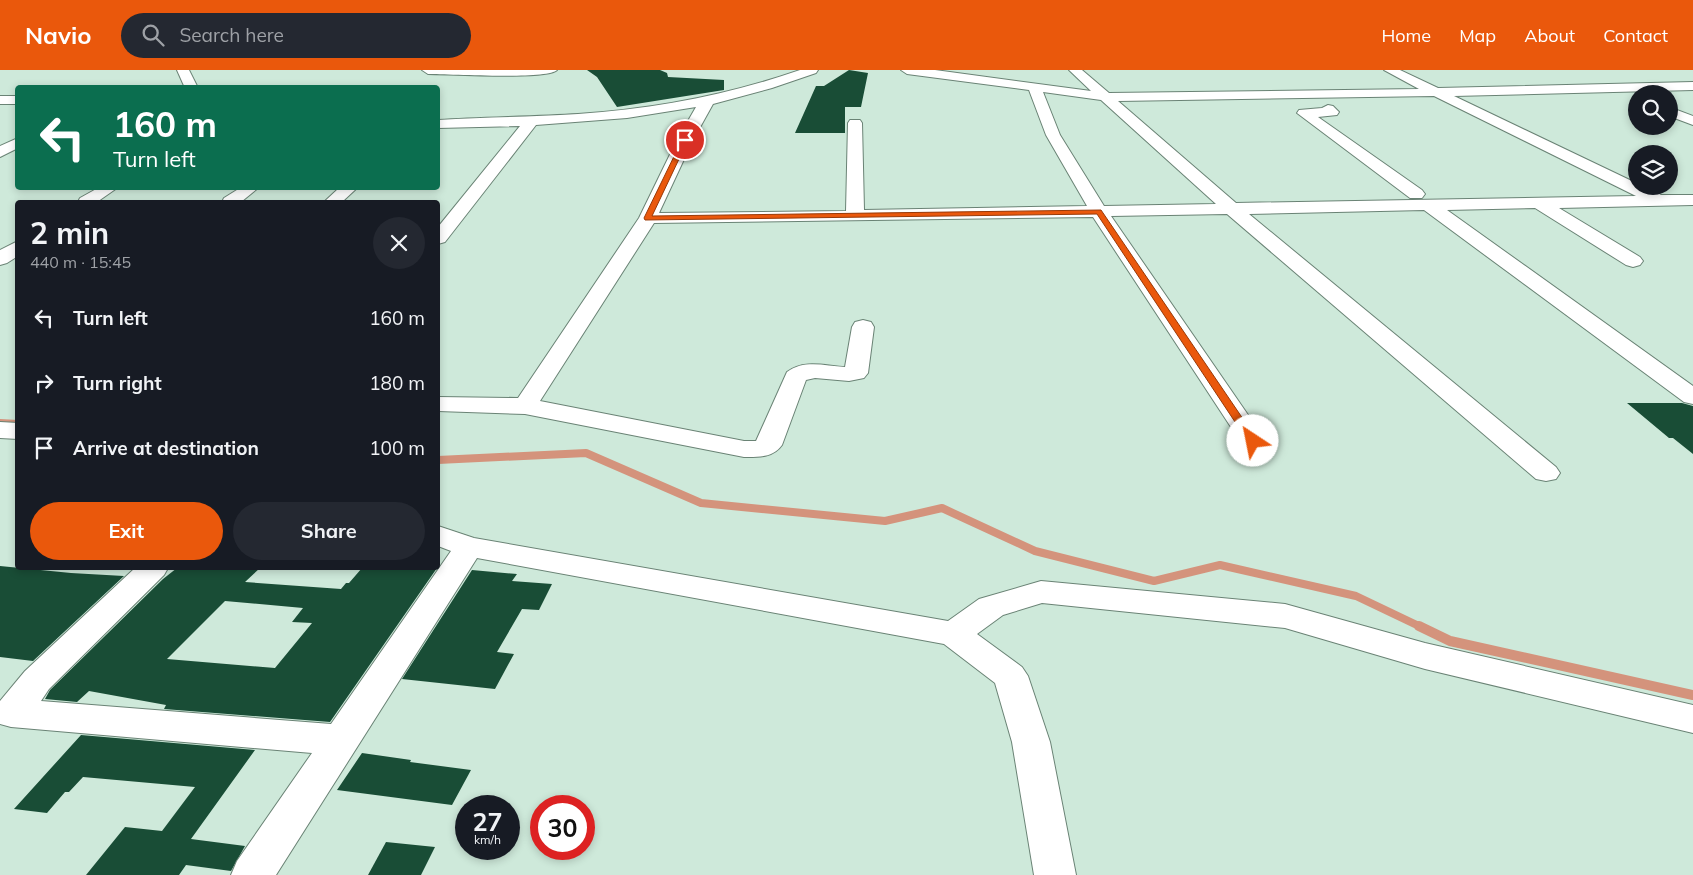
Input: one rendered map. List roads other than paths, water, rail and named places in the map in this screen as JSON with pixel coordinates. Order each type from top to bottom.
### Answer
[{"type":"street","points":[[184,70],[191,85]]},
{"type":"street","points":[[428,70],[520,72],[551,70]]},
{"type":"street","points":[[440,124],[531,122],[666,108],[758,88],[812,70]]},
{"type":"street","points":[[907,70],[1106,97],[1305,96],[1693,86]]},
{"type":"street","points":[[1075,70],[1232,209],[1546,473]]},
{"type":"street","points":[[1390,70],[1693,216]]},
{"type":"street","points":[[1578,76],[1628,95]]},
{"type":"street","points":[[1034,86],[1053,135],[1099,212],[1253,441]]},
{"type":"street","points":[[1305,96],[1332,112],[1304,113],[1693,397]]},
{"type":"street","points":[[525,406],[648,218],[685,140],[699,113],[709,99]]},
{"type":"street","points":[[0,100],[15,100]]},
{"type":"street","points":[[1678,115],[1693,121]]},
{"type":"street","points":[[440,236],[531,122]]},
{"type":"street","points":[[855,123],[855,216]]},
{"type":"street","points":[[0,152],[15,144]]},
{"type":"street","points":[[89,200],[106,190]]},
{"type":"street","points":[[233,200],[247,190]]},
{"type":"street","points":[[334,200],[347,190]]},
{"type":"street","points":[[648,218],[1232,209],[1422,199],[1537,202],[1693,200]]},
{"type":"street","points":[[1537,202],[1633,261]]},
{"type":"street","points":[[0,259],[15,250]]},
{"type":"street","points":[[440,404],[525,406],[744,449],[761,449],[769,445],[795,377],[799,373],[856,373],[863,327]]},
{"type":"street","points":[[0,430],[15,431]]},
{"type":"street","points":[[440,564],[453,541],[954,634],[1010,676],[1031,742],[1054,875]]},
{"type":"street","points":[[151,570],[37,680],[11,713],[341,740]]},
{"type":"street","points":[[252,875],[341,740],[437,570]]},
{"type":"street","points":[[954,634],[991,608],[1041,592],[1285,616],[1425,656],[1693,719]]},
{"type":"waterway","points":[[0,422],[15,423]]},
{"type":"waterway","points":[[440,460],[586,453],[701,503],[885,521],[942,508],[1035,551],[1154,581],[1220,565],[1356,596],[1421,627]]},
{"type":"waterway","points":[[1419,626],[1450,641],[1693,695]]}]
